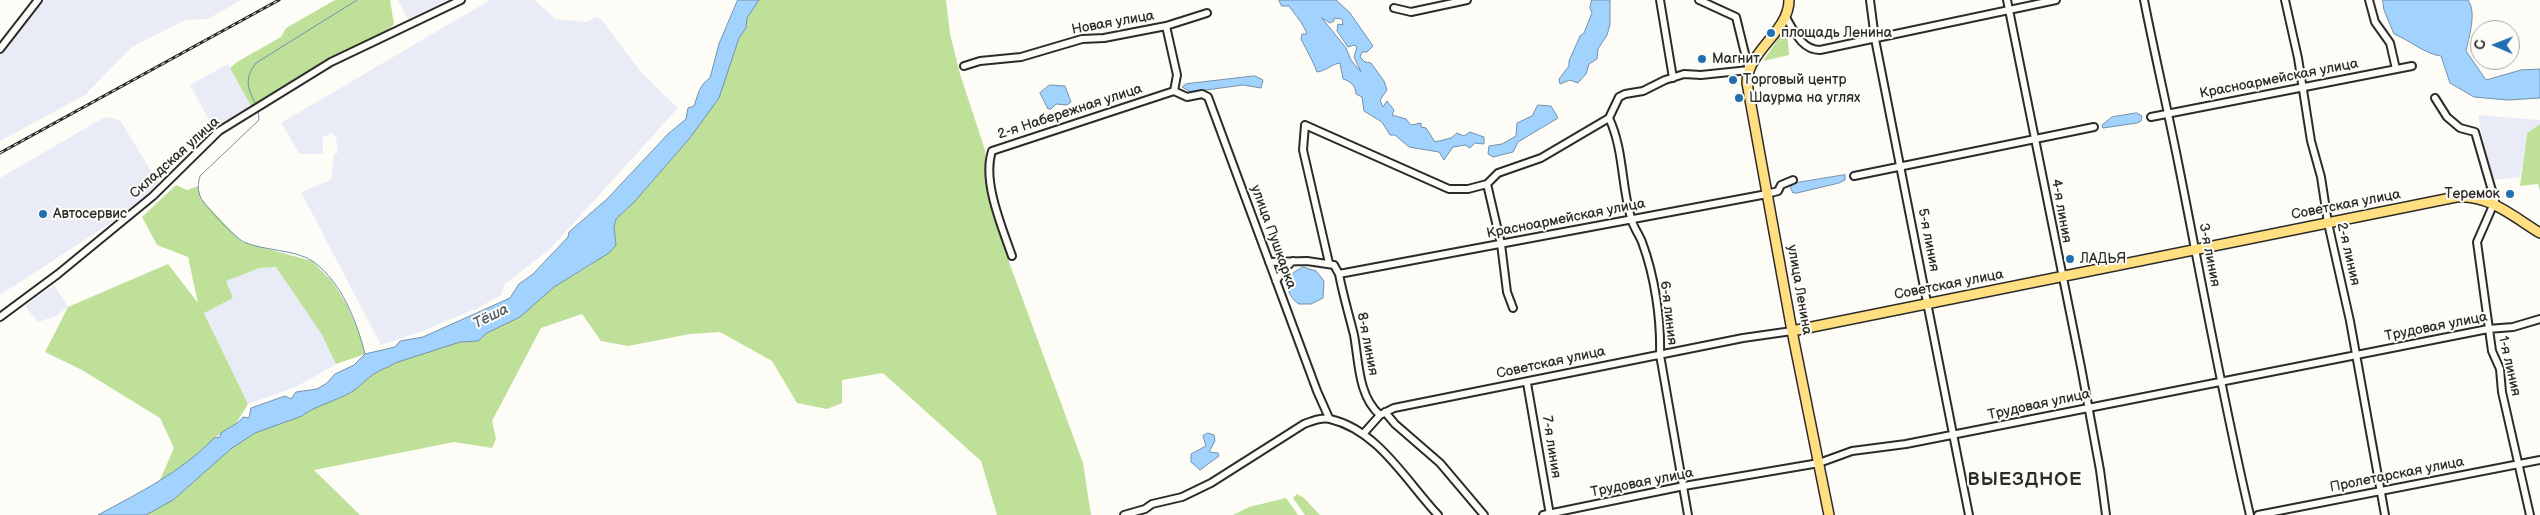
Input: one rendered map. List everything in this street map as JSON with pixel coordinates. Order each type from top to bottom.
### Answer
[{"type":"main road","points":[[1749,70],[1785,16],[1789,0]]},
{"type":"main road","name":"улица Ленина","points":[[1749,70],[1747,83],[1792,331],[1829,515]]},
{"type":"main road","name":"Советская улица","points":[[1792,331],[2456,197],[2479,198],[2493,204],[2540,233]]},
{"type":"street","points":[[0,50],[38,0]]},
{"type":"street","name":"Складская улица","points":[[0,317],[58,274],[153,196],[219,132],[331,62],[461,0]]},
{"type":"street","points":[[1394,8],[1411,12],[1467,0]]},
{"type":"street","points":[[1660,0],[1673,78]]},
{"type":"street","points":[[1329,263],[1303,150],[1305,125],[1449,189],[1468,189],[1488,184],[1498,173],[1541,158],[1609,118],[1618,97],[1643,91],[1684,74],[1701,75],[1749,70],[1736,17],[1699,0]]},
{"type":"street","name":"5-я линия","points":[[1870,0],[1875,39],[1927,304],[1955,435],[1969,515]]},
{"type":"street","name":"4-я линия","points":[[2006,0],[2100,470],[2106,515]]},
{"type":"street","points":[[1785,16],[1802,43],[1813,50],[1875,39],[2056,0]]},
{"type":"street","name":"3-я линия","points":[[2144,0],[2222,382],[2226,412],[2239,460],[2250,515]]},
{"type":"street","name":"2-я линия","points":[[2285,0],[2298,58],[2311,141],[2321,177],[2328,223],[2350,321],[2354,356],[2373,441],[2385,515]]},
{"type":"street","points":[[2369,0],[2375,22],[2390,44],[2396,69]]},
{"type":"street","name":"Новая улица","points":[[964,66],[980,61],[1021,57],[1082,38],[1104,38],[1166,26],[1207,13]]},
{"type":"street","points":[[1166,26],[1177,75],[1174,90]]},
{"type":"street","name":"Красноармейская улица","points":[[2150,117],[2412,66]]},
{"type":"street","name":"2-я Набережная улица","points":[[1012,256],[993,196],[990,158],[992,151],[1174,90]]},
{"type":"street","name":"улица Пушкарка","points":[[1174,90],[1188,97],[1202,94],[1208,97],[1329,418]]},
{"type":"street","points":[[2435,98],[2447,117],[2460,128],[2475,132],[2495,201],[2493,204]]},
{"type":"street","name":"6-я линия","points":[[1609,118],[1618,137],[1631,220],[1642,241],[1648,264],[1660,331],[1660,355],[1688,515]]},
{"type":"street","points":[[1854,176],[2094,127]]},
{"type":"street","name":"Красноармейская улица","points":[[1339,274],[1767,194],[1778,191],[1780,185],[1793,180]]},
{"type":"street","points":[[1488,184],[1501,244],[1507,292],[1513,308]]},
{"type":"street","name":"1-я линия","points":[[2493,204],[2477,242],[2492,351],[2500,369],[2502,392],[2530,515]]},
{"type":"street","points":[[1276,281],[1285,268],[1294,261]]},
{"type":"street","points":[[1269,262],[1329,263],[1334,266],[1339,274]]},
{"type":"street","name":"8-я линия","points":[[1339,274],[1363,388],[1370,407],[1383,414],[1440,463],[1484,515]]},
{"type":"street","name":"Трудовая улица","points":[[1547,515],[1684,486],[1819,463],[1852,451],[1955,435],[2488,329],[2513,326],[2540,319]]},
{"type":"street","name":"Советская улица","points":[[1383,414],[1394,408],[1660,355],[1792,331]]},
{"type":"street","name":"7-я линия","points":[[1527,383],[1547,515]]},
{"type":"street","points":[[1364,433],[1383,414]]},
{"type":"street","points":[[1124,515],[1145,509],[1152,504],[1182,497],[1212,483],[1304,424],[1316,419],[1329,418],[1364,433],[1438,515]]},
{"type":"street","name":"Пролетарская улица","points":[[2258,515],[2540,460]]},
{"type":"shaded area","points":[[42,0],[241,0],[208,19],[186,20],[132,47],[85,95],[0,141],[0,55]]},
{"type":"shaded area","points":[[398,0],[447,0],[408,19]]},
{"type":"shaded area","points":[[490,0],[535,0],[555,19],[586,22],[595,17],[602,20],[640,71],[678,108],[550,249],[505,284],[501,295],[478,308],[417,333],[381,345],[301,192],[331,180],[334,154],[338,153],[336,137],[332,133],[323,137],[323,154],[300,154],[281,123]]},
{"type":"shaded area","points":[[228,64],[252,108],[215,131],[190,85]]},
{"type":"shaded area","points":[[2478,115],[2540,120],[2540,124],[2527,133],[2520,177],[2492,180]]},
{"type":"shaded area","points":[[105,117],[120,120],[159,184],[131,210],[0,295],[0,178]]},
{"type":"shaded area","points":[[276,267],[320,330],[336,364],[296,387],[248,404],[204,312],[233,298],[225,281],[260,268]]},
{"type":"shaded area","points":[[54,285],[68,307],[56,316],[38,322],[25,306]]},
{"type":"green space","points":[[335,0],[390,0],[394,24],[382,36],[252,108],[230,68],[281,37],[286,28]]},
{"type":"green space","points":[[759,0],[946,0],[950,34],[960,74],[985,150],[985,178],[1009,262],[1083,463],[1091,515],[997,515],[981,461],[883,373],[842,380],[842,403],[827,409],[797,403],[772,361],[720,332],[690,334],[628,346],[601,341],[582,314],[541,328],[492,421],[496,439],[492,448],[454,442],[314,470],[360,515],[146,515],[173,500],[232,448],[255,433],[302,416],[348,394],[371,376],[394,363],[460,342],[478,341],[487,333],[520,317],[554,287],[591,265],[616,245],[614,227],[616,219],[635,201],[689,139],[726,77],[739,38],[746,28],[747,18]]},
{"type":"green space","points":[[1787,26],[1789,55],[1763,61]]},
{"type":"green space","points":[[2540,124],[2540,191],[2538,184],[2520,186],[2527,133]]},
{"type":"green space","points":[[176,185],[187,190],[198,186],[201,199],[242,242],[312,261],[332,281],[347,305],[360,335],[365,354],[336,364],[321,333],[276,267],[260,268],[226,281],[233,298],[204,313],[248,404],[235,425],[214,438],[184,467],[160,480],[174,448],[160,418],[82,370],[45,352],[68,307],[168,264],[198,303],[188,257],[157,245],[142,217]]},
{"type":"green space","points":[[1297,494],[1304,498],[1320,515],[1305,515],[1293,498]]},
{"type":"green space","points":[[1286,498],[1298,515],[1233,515],[1249,507]]},
{"type":"water","name":"Тёша","points":[[738,0],[759,0],[747,18],[746,28],[739,38],[719,98],[689,139],[635,201],[616,219],[614,227],[616,245],[609,253],[554,287],[520,317],[487,333],[478,341],[460,342],[395,363],[371,376],[348,394],[302,416],[255,433],[232,448],[173,500],[146,515],[98,515],[173,472],[214,438],[220,437],[221,433],[236,424],[243,417],[249,418],[251,408],[285,396],[291,399],[296,392],[317,389],[327,383],[335,374],[354,365],[365,354],[395,347],[400,341],[423,337],[510,298],[519,284],[533,274],[568,237],[569,232],[607,199],[668,134],[686,119],[688,108],[694,106],[701,87],[710,78],[719,44]]},
{"type":"water","points":[[1279,0],[1336,0],[1350,13],[1373,46],[1367,52],[1362,52],[1360,57],[1365,62],[1371,63],[1384,81],[1387,90],[1380,100],[1383,107],[1387,101],[1394,110],[1392,115],[1406,119],[1411,125],[1421,123],[1421,127],[1426,128],[1435,142],[1451,138],[1457,133],[1464,136],[1470,132],[1484,137],[1484,144],[1475,143],[1470,148],[1465,145],[1453,147],[1444,160],[1439,152],[1409,147],[1395,135],[1390,135],[1382,122],[1364,111],[1362,97],[1356,94],[1352,84],[1343,79],[1340,63],[1317,72],[1301,39],[1302,34],[1307,34],[1303,26],[1289,6],[1282,6]],"holes":[[[1322,18],[1330,23],[1334,21],[1334,18],[1342,19],[1343,25],[1338,24],[1337,31],[1348,47],[1354,45],[1357,47],[1354,57],[1361,72],[1351,60],[1346,48]]]},
{"type":"water","points":[[1592,0],[1610,0],[1610,25],[1607,35],[1598,49],[1597,59],[1589,64],[1586,74],[1578,83],[1570,80],[1560,84],[1559,79],[1569,66],[1569,61],[1592,13],[1590,8]]},
{"type":"water","points":[[2383,0],[2468,0],[2472,11],[2466,51],[2470,57],[2470,70],[2479,70],[2486,80],[2521,70],[2540,69],[2540,98],[2508,100],[2474,97],[2450,83],[2441,56],[2429,53],[2394,34],[2384,10]]},
{"type":"water","points":[[1255,76],[1263,80],[1261,88],[1243,85],[1191,92],[1182,87],[1186,84]]},
{"type":"water","points":[[1050,85],[1065,86],[1071,102],[1067,105],[1056,104],[1051,109],[1048,109],[1040,93]]},
{"type":"water","points":[[1538,105],[1551,106],[1558,118],[1518,142],[1513,152],[1493,157],[1488,154],[1489,146],[1502,144],[1516,136],[1517,123],[1532,116]]},
{"type":"water","points":[[2137,113],[2142,116],[2141,121],[2137,123],[2103,128],[2102,125],[2112,117]]},
{"type":"water","points":[[1845,175],[1845,180],[1839,183],[1797,193],[1793,193],[1790,187],[1795,183]]},
{"type":"water","points":[[1303,267],[1316,271],[1324,281],[1323,298],[1311,304],[1299,304],[1288,290],[1290,277]]},
{"type":"water","points":[[1208,433],[1214,435],[1215,441],[1209,452],[1218,453],[1219,456],[1200,470],[1191,462],[1191,454],[1206,446],[1203,436]]},
{"type":"waterway","points":[[257,106],[248,84],[248,79],[256,63],[357,0]]},
{"type":"waterway","points":[[258,110],[259,120],[200,176],[198,187],[201,198],[221,222],[244,242],[307,258],[324,271],[333,281],[353,316],[365,354]]},
{"type":"railway","points":[[0,153],[279,0]]},
{"type":"place","name":"площадь Ленина","points":[[1771,33]]},
{"type":"place","name":"Магнит","points":[[1702,59]]},
{"type":"place","name":"Торговый центр","points":[[1733,80]]},
{"type":"place","name":"Шаурма на углях","points":[[1739,98]]},
{"type":"place","name":"Теремок","points":[[2510,194]]},
{"type":"place","name":"Автосервис","points":[[43,214]]},
{"type":"place","name":"ЛАДЬЯ","points":[[2070,259]]},
{"type":"district","name":"ВЫЕЗДНОЕ","points":[[2025,480]]}]
